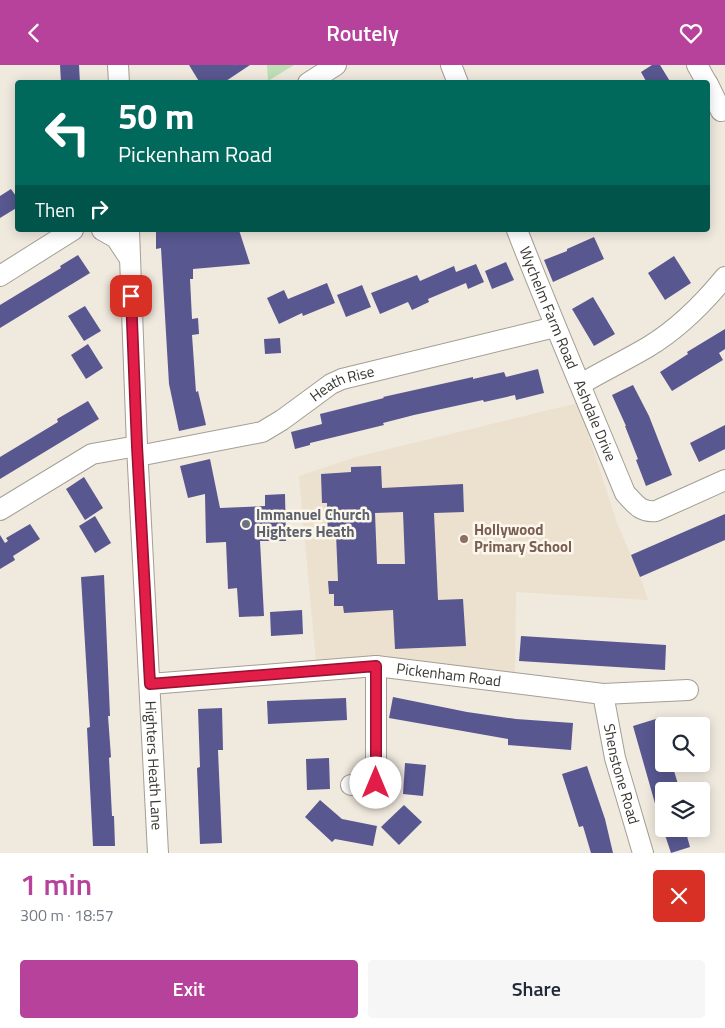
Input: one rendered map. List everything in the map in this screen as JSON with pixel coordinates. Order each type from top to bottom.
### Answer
[{"type":"street","points":[[118,65],[119,80]]},
{"type":"street","points":[[313,80],[336,65]]},
{"type":"street","points":[[451,65],[457,80]]},
{"type":"street","points":[[697,65],[705,80]]},
{"type":"street","points":[[710,91],[719,115]]},
{"type":"street","points":[[0,276],[70,232]]},
{"type":"street","points":[[106,232],[116,238],[130,259]]},
{"type":"street","name":"Highters Heath Lane","points":[[129,232],[158,853]]},
{"type":"street","name":"Wychelm Farm Road","points":[[517,232],[555,327],[581,384]]},
{"type":"street","name":"Ashdale Drive","points":[[725,277],[706,300],[650,346],[581,384],[626,493],[640,508],[648,512],[656,511],[725,480]]},
{"type":"street","name":"Heath Rise","points":[[0,510],[92,454],[138,451],[262,433],[331,384],[342,379],[555,327]]},
{"type":"street","points":[[351,785],[376,783],[376,666]]},
{"type":"street","name":"Pickenham Road","points":[[150,684],[376,666],[603,694],[688,690]]},
{"type":"street","name":"Shenstone Road","points":[[603,694],[615,758],[643,853]]},
{"type":"shaded area","name":"Hollywood Primary School","points":[[578,403],[617,523],[648,600],[516,592],[515,674],[316,662],[299,476],[356,457]]},
{"type":"green space","points":[[267,65],[294,65],[270,80],[268,80]]},
{"type":"building","points":[[60,65],[79,65],[80,80],[61,80]]},
{"type":"building","points":[[189,65],[250,65],[228,80],[198,80]]},
{"type":"building","points":[[652,65],[660,65],[669,80],[645,80],[641,72]]},
{"type":"building","points":[[11,189],[15,195],[15,209],[0,218],[0,196]]},
{"type":"building","points":[[156,232],[240,232],[250,264],[193,269],[193,279],[190,279],[192,319],[198,318],[199,334],[192,335],[196,392],[198,391],[206,425],[179,431],[169,384],[161,248],[156,249]]},
{"type":"building","points":[[594,237],[604,259],[553,282],[544,260]]},
{"type":"building","points":[[78,255],[90,273],[0,328],[0,305],[61,268],[60,266]]},
{"type":"building","points":[[674,256],[691,283],[665,300],[648,273]]},
{"type":"building","points":[[506,262],[514,280],[492,289],[485,271]]},
{"type":"building","points":[[476,264],[484,282],[468,289],[466,283],[428,299],[429,302],[412,310],[408,302],[380,314],[371,293],[417,275],[420,281],[454,266],[456,272]]},
{"type":"building","points":[[327,283],[335,303],[303,316],[302,313],[279,324],[267,298],[284,290],[288,299]]},
{"type":"building","points":[[362,285],[371,307],[346,317],[337,295]]},
{"type":"building","points":[[593,297],[615,334],[594,346],[572,309]]},
{"type":"building","points":[[85,306],[101,331],[84,341],[68,316]]},
{"type":"building","points":[[725,329],[725,349],[719,353],[723,360],[672,391],[660,372],[688,354],[687,352]]},
{"type":"building","points":[[280,338],[281,353],[265,354],[264,339]]},
{"type":"building","points":[[88,344],[103,368],[86,379],[71,355]]},
{"type":"building","points":[[538,369],[544,393],[516,400],[515,395],[484,402],[483,400],[414,415],[383,423],[384,425],[310,443],[310,445],[295,449],[291,432],[322,424],[320,414],[383,397],[473,377],[473,379],[504,372],[506,377]]},
{"type":"building","points":[[633,385],[649,416],[672,475],[646,486],[626,426],[612,395]]},
{"type":"building","points":[[88,401],[99,419],[0,479],[0,457],[58,422],[57,419]]},
{"type":"building","points":[[725,425],[725,449],[699,462],[690,443]]},
{"type":"building","points":[[210,459],[220,508],[265,506],[265,495],[285,494],[286,541],[260,541],[264,616],[239,617],[237,588],[228,589],[226,542],[206,543],[205,494],[188,498],[180,466]]},
{"type":"building","points":[[381,466],[382,488],[463,484],[464,512],[434,513],[438,600],[463,599],[466,646],[395,649],[393,610],[344,613],[343,606],[334,606],[334,594],[329,594],[328,581],[338,581],[336,534],[328,535],[327,503],[322,503],[321,474],[351,472],[351,467]],"holes":[[[403,512],[405,564],[377,564],[375,513]]]},
{"type":"building","points":[[84,477],[103,508],[85,520],[66,489]]},
{"type":"building","points":[[725,514],[725,540],[640,577],[631,555]]},
{"type":"building","points":[[95,516],[111,543],[95,553],[79,526]]},
{"type":"building","points":[[30,524],[40,539],[13,556],[15,560],[0,569],[0,535],[5,543],[8,541],[6,538]]},
{"type":"building","points":[[104,575],[110,716],[108,716],[111,757],[109,758],[115,846],[93,846],[87,728],[90,727],[81,577]]},
{"type":"building","points":[[302,610],[303,634],[271,636],[270,612]]},
{"type":"building","points":[[521,636],[666,645],[665,670],[519,661]]},
{"type":"building","points":[[393,697],[467,712],[516,719],[573,723],[571,750],[508,745],[508,739],[389,718]]},
{"type":"building","points":[[346,698],[347,720],[268,724],[267,701]]},
{"type":"building","points":[[222,708],[223,750],[218,750],[222,843],[200,844],[197,768],[200,767],[198,709]]},
{"type":"building","points":[[655,719],[655,772],[674,772],[677,782],[655,782],[655,803],[633,726]]},
{"type":"building","points":[[329,758],[330,789],[307,790],[306,759]]},
{"type":"building","points":[[405,763],[426,765],[423,796],[403,794]]},
{"type":"building","points":[[587,766],[605,819],[613,853],[591,853],[583,826],[579,827],[562,774]]},
{"type":"building","points":[[320,800],[342,819],[377,826],[373,846],[335,839],[332,842],[305,817]]},
{"type":"building","points":[[404,805],[422,822],[399,845],[381,827]]},
{"type":"building","points":[[666,837],[687,837],[690,847],[671,853]]},
{"type":"place","name":"Immanuel Church Highters Heath","points":[[246,524]]},
{"type":"place","name":"Hollywood Primary School","points":[[464,539]]},
{"type":"route","points":[[131,296],[150,684],[376,666],[376,783]]}]
